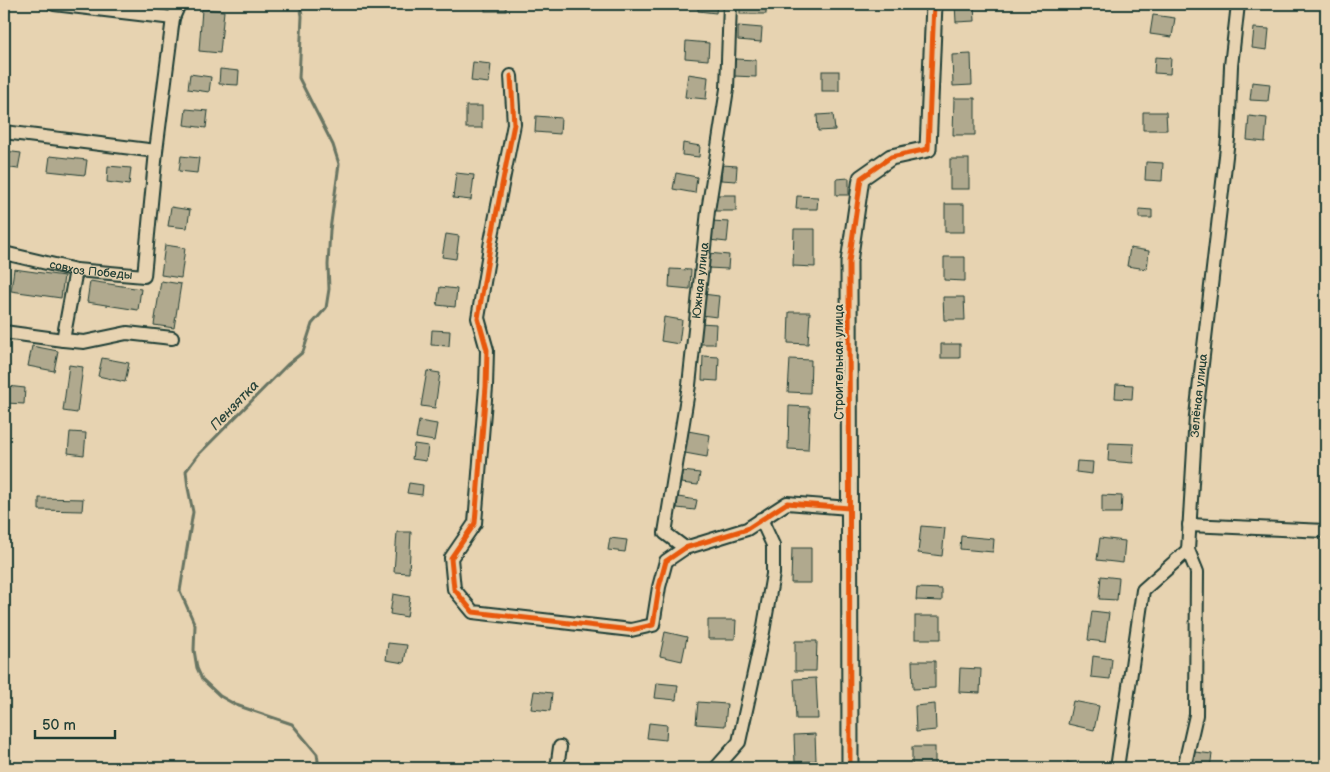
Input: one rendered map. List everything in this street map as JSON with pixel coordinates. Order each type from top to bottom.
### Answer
[{"type":"street","points":[[54,4],[173,18]]},
{"type":"street","name":"совхоз Победы","points":[[4,253],[76,270],[144,276],[156,150],[173,18],[179,4]]},
{"type":"street","name":"Южная улица","points":[[684,548],[666,533],[689,385],[708,211],[726,89],[730,4]]},
{"type":"street","name":"Строительная улица","points":[[850,768],[849,262],[860,178],[891,157],[928,149],[934,4]]},
{"type":"street","name":"Зелёная улица","points":[[1188,550],[1196,416],[1228,138],[1231,66],[1238,4]]},
{"type":"street","points":[[511,76],[514,124],[478,318],[487,350],[486,387],[475,523],[451,558],[454,589],[474,612],[631,630],[653,625],[666,561],[684,548],[747,529],[787,503],[849,508]]},
{"type":"street","points":[[4,132],[156,150]]},
{"type":"street","points":[[64,340],[76,270]]},
{"type":"street","points":[[4,332],[84,342],[127,333],[172,338]]},
{"type":"street","points":[[716,768],[739,742],[763,632],[773,574],[774,545],[761,519]]},
{"type":"street","points":[[1189,526],[1326,530]]},
{"type":"street","points":[[1117,768],[1143,590],[1188,550],[1197,572],[1196,715],[1184,768]]},
{"type":"street","points":[[557,768],[560,747]]},
{"type":"building","points":[[485,4],[506,4],[506,11],[485,11]]},
{"type":"building","points":[[698,4],[717,4],[716,13],[698,11]]},
{"type":"building","points":[[740,4],[766,4],[766,14],[740,14]]},
{"type":"building","points":[[955,4],[974,4],[975,21],[956,22]]},
{"type":"building","points":[[202,9],[224,11],[220,53],[199,51]]},
{"type":"building","points":[[1153,15],[1175,18],[1172,37],[1150,34]]},
{"type":"building","points":[[738,26],[762,28],[761,42],[738,40]]},
{"type":"building","points":[[1254,28],[1269,29],[1267,50],[1252,48]]},
{"type":"building","points":[[686,41],[709,43],[708,60],[685,58]]},
{"type":"building","points":[[971,54],[972,85],[953,86],[952,55]]},
{"type":"building","points":[[1155,57],[1171,58],[1170,74],[1154,73]]},
{"type":"building","points":[[735,59],[756,60],[756,77],[734,76]]},
{"type":"building","points":[[473,62],[491,64],[489,83],[471,81]]},
{"type":"building","points":[[220,69],[239,71],[238,85],[219,84]]},
{"type":"building","points":[[822,71],[839,71],[839,91],[822,91]]},
{"type":"building","points":[[190,74],[211,77],[209,92],[188,89]]},
{"type":"building","points":[[688,74],[708,77],[706,99],[685,97]]},
{"type":"building","points":[[1252,82],[1270,84],[1268,101],[1250,100]]},
{"type":"building","points":[[954,98],[975,98],[975,135],[953,135]]},
{"type":"building","points":[[466,106],[482,106],[482,128],[466,128]]},
{"type":"building","points":[[186,109],[208,111],[206,128],[184,125]]},
{"type":"building","points":[[1143,112],[1166,112],[1167,130],[1143,130]]},
{"type":"building","points":[[833,114],[835,130],[818,131],[817,115]]},
{"type":"building","points":[[536,116],[561,118],[560,134],[535,132]]},
{"type":"building","points":[[1249,116],[1267,118],[1265,142],[1247,140]]},
{"type":"building","points":[[683,143],[700,146],[699,157],[682,155]]},
{"type":"building","points":[[5,151],[21,153],[18,169],[4,167]]},
{"type":"building","points":[[50,156],[87,160],[85,175],[48,171]]},
{"type":"building","points":[[181,156],[199,158],[197,173],[179,171]]},
{"type":"building","points":[[950,159],[969,159],[969,189],[950,189]]},
{"type":"building","points":[[1146,162],[1163,163],[1162,181],[1145,180]]},
{"type":"building","points":[[722,165],[737,166],[736,181],[721,180]]},
{"type":"building","points":[[108,166],[131,168],[129,185],[107,182]]},
{"type":"building","points":[[456,173],[474,175],[471,200],[453,198]]},
{"type":"building","points":[[676,173],[697,177],[695,193],[673,189]]},
{"type":"building","points":[[849,178],[849,195],[836,195],[836,179]]},
{"type":"building","points":[[714,195],[736,195],[736,211],[714,211]]},
{"type":"building","points":[[797,196],[818,197],[817,209],[796,209]]},
{"type":"building","points":[[945,204],[964,204],[964,232],[945,232]]},
{"type":"building","points":[[171,207],[190,210],[187,228],[168,226]]},
{"type":"building","points":[[1139,209],[1152,210],[1152,218],[1139,218]]},
{"type":"building","points":[[711,221],[729,222],[727,242],[709,240]]},
{"type":"building","points":[[794,229],[815,229],[815,267],[793,266]]},
{"type":"building","points":[[446,234],[459,236],[456,259],[442,257]]},
{"type":"building","points":[[165,245],[185,248],[181,278],[161,275]]},
{"type":"building","points":[[1130,248],[1149,251],[1147,269],[1127,266]]},
{"type":"building","points":[[708,253],[729,255],[728,269],[707,268]]},
{"type":"building","points":[[944,257],[965,257],[965,281],[944,280]]},
{"type":"building","points":[[14,269],[64,276],[61,298],[11,291]]},
{"type":"building","points":[[670,269],[691,270],[690,289],[669,287]]},
{"type":"building","points":[[90,281],[141,289],[138,310],[87,302]]},
{"type":"building","points":[[161,281],[181,284],[174,328],[154,325]]},
{"type":"building","points":[[440,287],[457,289],[455,307],[437,305]]},
{"type":"building","points":[[703,294],[719,296],[717,317],[701,315]]},
{"type":"building","points":[[943,297],[964,297],[965,320],[944,320]]},
{"type":"building","points":[[789,312],[810,312],[808,344],[788,343]]},
{"type":"building","points":[[664,317],[682,320],[679,344],[661,341]]},
{"type":"building","points":[[700,323],[716,324],[715,344],[699,344]]},
{"type":"building","points":[[432,330],[450,331],[449,346],[431,345]]},
{"type":"building","points":[[941,344],[960,344],[960,358],[941,358]]},
{"type":"building","points":[[32,346],[58,351],[54,371],[28,366]]},
{"type":"building","points":[[703,356],[719,357],[718,381],[702,380]]},
{"type":"building","points":[[102,358],[129,363],[125,382],[98,376]]},
{"type":"building","points":[[790,359],[811,360],[810,393],[788,392]]},
{"type":"building","points":[[69,365],[83,367],[77,413],[63,411]]},
{"type":"building","points":[[427,371],[440,373],[435,408],[421,406]]},
{"type":"building","points":[[1116,384],[1133,385],[1132,399],[1115,398]]},
{"type":"building","points":[[7,386],[25,388],[24,404],[6,403]]},
{"type":"building","points":[[789,406],[810,407],[808,450],[788,449]]},
{"type":"building","points":[[419,421],[437,424],[434,441],[416,438]]},
{"type":"building","points":[[688,431],[710,435],[707,457],[685,453]]},
{"type":"building","points":[[70,432],[86,433],[84,455],[68,453]]},
{"type":"building","points":[[1109,443],[1134,444],[1133,463],[1108,461]]},
{"type":"building","points":[[414,444],[428,446],[426,461],[412,459]]},
{"type":"building","points":[[1077,461],[1093,462],[1092,474],[1076,472]]},
{"type":"building","points":[[682,471],[700,473],[698,485],[681,483]]},
{"type":"building","points":[[409,483],[423,485],[422,495],[407,493]]},
{"type":"building","points":[[1102,495],[1122,496],[1121,513],[1102,513]]},
{"type":"building","points":[[678,497],[697,500],[695,510],[677,508]]},
{"type":"building","points":[[39,498],[83,499],[82,511],[39,510]]},
{"type":"building","points":[[921,526],[945,528],[942,556],[918,553]]},
{"type":"building","points":[[397,532],[411,532],[409,573],[394,572]]},
{"type":"building","points":[[961,536],[994,539],[993,552],[960,549]]},
{"type":"building","points":[[610,538],[627,540],[625,552],[608,550]]},
{"type":"building","points":[[1100,538],[1125,541],[1123,563],[1097,560]]},
{"type":"building","points":[[792,548],[811,548],[811,583],[791,583]]},
{"type":"building","points":[[1101,576],[1119,578],[1117,600],[1099,599]]},
{"type":"building","points":[[917,588],[942,589],[942,601],[916,600]]},
{"type":"building","points":[[393,594],[410,597],[407,617],[390,614]]},
{"type":"building","points":[[1092,611],[1109,613],[1105,642],[1088,640]]},
{"type":"building","points":[[915,616],[941,616],[941,639],[915,639]]},
{"type":"building","points":[[708,620],[736,620],[735,639],[708,639]]},
{"type":"building","points":[[665,632],[687,637],[682,661],[660,656]]},
{"type":"building","points":[[795,641],[817,641],[816,671],[795,671]]},
{"type":"building","points":[[388,643],[407,645],[404,663],[386,660]]},
{"type":"building","points":[[1093,656],[1112,659],[1110,679],[1091,677]]},
{"type":"building","points":[[912,661],[935,661],[935,688],[913,689]]},
{"type":"building","points":[[960,668],[981,669],[980,693],[959,692]]},
{"type":"building","points":[[816,678],[818,719],[796,719],[794,679]]},
{"type":"building","points":[[657,683],[678,685],[676,700],[655,698]]},
{"type":"building","points":[[534,691],[552,693],[550,711],[531,709]]},
{"type":"building","points":[[1073,701],[1099,706],[1094,730],[1068,724]]},
{"type":"building","points":[[698,702],[727,704],[725,726],[696,724]]},
{"type":"building","points":[[935,704],[936,730],[916,732],[915,706]]},
{"type":"building","points":[[649,723],[667,725],[666,740],[647,738]]},
{"type":"building","points":[[815,734],[816,761],[795,762],[794,735]]},
{"type":"building","points":[[912,747],[935,747],[935,768],[912,768]]},
{"type":"building","points":[[1195,752],[1212,754],[1210,768],[1193,768]]},
{"type":"building","points":[[1067,762],[1091,767],[1091,768],[1065,768]]},
{"type":"building","points":[[513,763],[535,768],[512,768]]},
{"type":"waterway","name":"Пензятка","points":[[300,4],[302,16],[299,78],[333,145],[339,164],[330,230],[329,289],[326,308],[312,324],[303,352],[287,365],[198,455],[186,471],[193,512],[180,591],[195,625],[194,650],[197,668],[202,679],[220,696],[236,705],[292,724],[317,754],[319,768]]},
{"type":"cycle path","points":[[850,768],[849,262],[861,178],[891,157],[928,149],[934,4]]},
{"type":"cycle path","points":[[511,76],[514,124],[478,318],[487,350],[486,387],[475,523],[451,558],[454,589],[473,612],[631,630],[653,625],[659,587],[666,561],[685,548],[747,529],[787,503],[849,508]]}]
